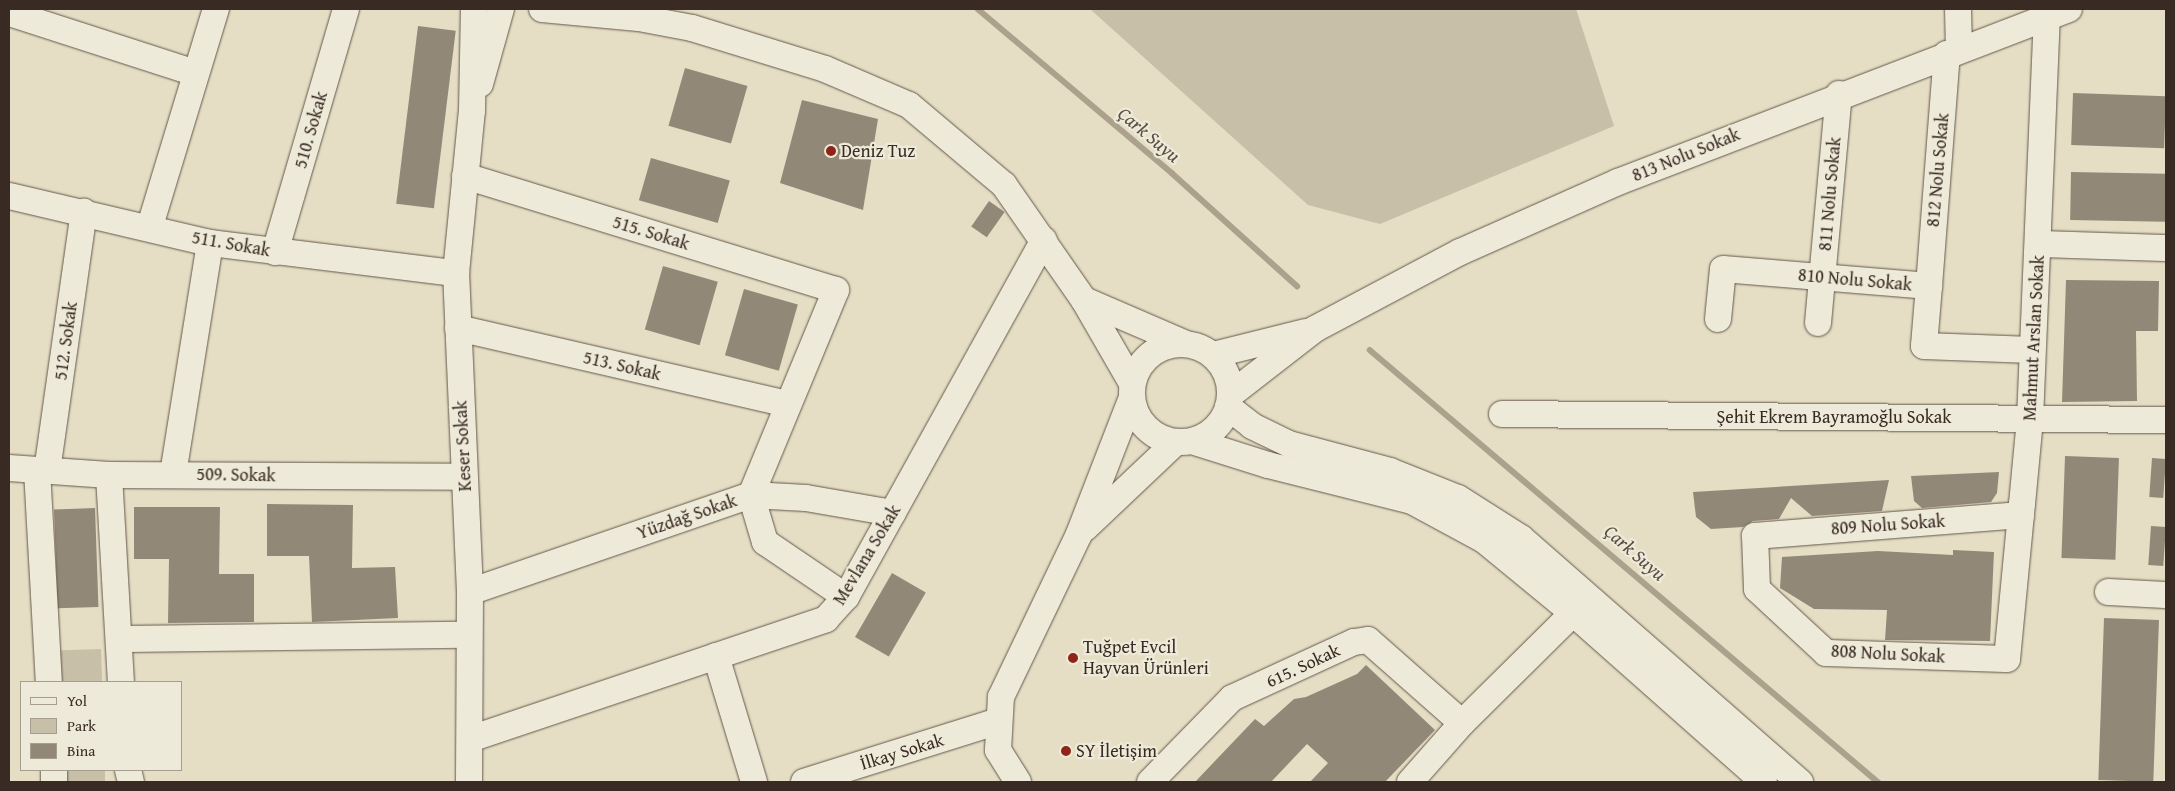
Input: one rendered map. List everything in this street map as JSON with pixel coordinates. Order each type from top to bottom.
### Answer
[{"type":"street","points":[[150,226],[216,9]]},
{"type":"street","name":"510. Sokak","points":[[275,252],[346,9]]},
{"type":"street","points":[[472,111],[474,9]]},
{"type":"street","points":[[472,111],[501,9]]},
{"type":"street","points":[[542,9],[628,13],[692,28],[825,69],[909,105],[1004,185],[1084,300],[1132,392],[1147,429],[1184,442],[1268,465],[1412,501],[1484,540],[1573,612],[1764,782]]},
{"type":"street","name":"812 Nolu Sokak","points":[[1929,286],[1958,9]]},
{"type":"street","name":"813 Nolu Sokak","points":[[1315,329],[1460,252],[1618,182],[1839,94],[2058,13]]},
{"type":"street","name":"Mahmut Arslan Sokak","points":[[2007,659],[2030,419],[2032,350],[2058,13]]},
{"type":"street","points":[[12,17],[196,73]]},
{"type":"street","name":"811 Nolu Sokak","points":[[1818,323],[1839,94]]},
{"type":"street","name":"Keser Sokak","points":[[469,782],[470,592],[456,273],[472,111]]},
{"type":"street","name":"515. Sokak","points":[[465,176],[836,290]]},
{"type":"street","name":"511. Sokak","points":[[9,196],[150,226],[210,243],[456,273]]},
{"type":"street","name":"512. Sokak","points":[[49,681],[42,471],[84,212]]},
{"type":"street","name":"Mevlana Sokak","points":[[470,739],[826,619],[846,597],[1044,240]]},
{"type":"street","points":[[173,474],[210,243]]},
{"type":"street","points":[[2040,244],[2166,248]]},
{"type":"street","name":"810 Nolu Sokak","points":[[1718,319],[1723,269],[1929,286],[1924,346],[2032,350]]},
{"type":"street","name":"Yüzdağ Sokak","points":[[470,592],[751,495],[787,404],[836,290]]},
{"type":"street","points":[[1084,300],[1212,355],[1223,366],[1229,401],[1252,426],[1289,444],[1390,471],[1458,498],[1521,538],[1800,782]]},
{"type":"street","name":"513. Sokak","points":[[458,328],[787,404]]},
{"type":"street","points":[[1212,355],[1315,329]]},
{"type":"street","points":[[1079,534],[1184,442],[1221,422],[1229,401],[1315,329]]},
{"type":"street","points":[[1018,782],[998,750],[1001,697],[1079,534],[1146,358],[1164,347],[1186,344]]},
{"type":"street","name":"Şehit Ekrem Bayramoğlu Sokak","points":[[1502,414],[2166,420]]},
{"type":"street","name":"509. Sokak","points":[[9,468],[109,475],[464,477]]},
{"type":"street","points":[[109,475],[122,681]]},
{"type":"street","points":[[846,597],[765,542],[751,495],[806,498],[893,513]]},
{"type":"street","name":"809 Nolu Sokak","points":[[1755,536],[2021,515]]},
{"type":"street","name":"808 Nolu Sokak","points":[[1755,536],[1757,589],[1826,653],[2007,659]]},
{"type":"street","points":[[2108,592],[2166,595]]},
{"type":"street","points":[[1410,782],[1462,722],[1573,612]]},
{"type":"street","points":[[119,639],[469,635]]},
{"type":"street","name":"615. Sokak","points":[[1150,782],[1232,698],[1354,642],[1368,640],[1462,722]]},
{"type":"street","points":[[716,656],[754,782]]},
{"type":"street","name":"İlkay Sokak","points":[[804,782],[999,721]]},
{"type":"green space","points":[[1090,9],[1576,9],[1614,126],[1380,224],[1308,205]]},
{"type":"green space","points":[[101,649],[102,681],[58,681],[57,651]]},
{"type":"green space","points":[[61,771],[105,771],[105,782],[61,782]]},
{"type":"building","points":[[418,26],[456,31],[434,208],[396,204]]},
{"type":"building","points":[[685,68],[747,86],[731,144],[668,126]]},
{"type":"building","points":[[2073,93],[2166,96],[2164,148],[2071,145]]},
{"type":"building","name":"Deniz Tuz","points":[[802,100],[878,119],[863,210],[780,183]]},
{"type":"building","points":[[651,158],[730,181],[718,223],[639,200]]},
{"type":"building","points":[[2071,172],[2166,174],[2165,222],[2070,220]]},
{"type":"building","points":[[989,201],[1005,212],[987,237],[971,226]]},
{"type":"building","points":[[663,266],[718,282],[700,345],[645,329]]},
{"type":"building","points":[[2066,280],[2159,281],[2158,331],[2136,331],[2137,401],[2062,402]]},
{"type":"building","points":[[744,289],[798,304],[779,371],[725,355]]},
{"type":"building","points":[[2065,456],[2119,458],[2115,560],[2061,558]]},
{"type":"building","points":[[2152,458],[2166,459],[2163,498],[2149,497]]},
{"type":"building","points":[[1999,472],[1997,493],[1991,502],[1922,508],[1914,501],[1911,476]]},
{"type":"building","points":[[1889,480],[1882,511],[1812,516],[1791,498],[1779,519],[1753,521],[1743,527],[1711,529],[1696,517],[1693,492]]},
{"type":"building","points":[[267,504],[353,505],[352,568],[395,567],[398,618],[312,622],[309,556],[267,556]]},
{"type":"building","points":[[134,507],[220,507],[219,574],[254,574],[254,622],[168,623],[169,559],[134,559]]},
{"type":"building","points":[[95,508],[98,607],[57,608],[54,509]]},
{"type":"building","points":[[2151,526],[2166,527],[2163,566],[2148,565]]},
{"type":"building","points":[[1953,550],[1994,552],[1990,641],[1885,640],[1887,610],[1814,609],[1780,588],[1782,557],[1878,551],[1953,555]]},
{"type":"building","points":[[892,573],[926,592],[889,657],[855,637]]},
{"type":"building","points":[[2104,618],[2159,620],[2153,782],[2098,780]]},
{"type":"building","points":[[1366,665],[1435,730],[1385,782],[1310,782],[1328,763],[1307,744],[1271,782],[1195,782],[1255,719],[1264,726],[1294,699],[1306,697],[1357,674]]},
{"type":"waterway","name":"Çark Suyu","points":[[978,9],[1172,173],[1297,286]]},
{"type":"waterway","name":"Çark Suyu","points":[[1370,350],[1878,782]]},
{"type":"place","name":"Deniz Tuz","points":[[831,151]]},
{"type":"place","name":"Tuğpet Evcil Hayvan Ürünleri","points":[[1073,658]]},
{"type":"place","name":"SY İletişim","points":[[1066,751]]}]
